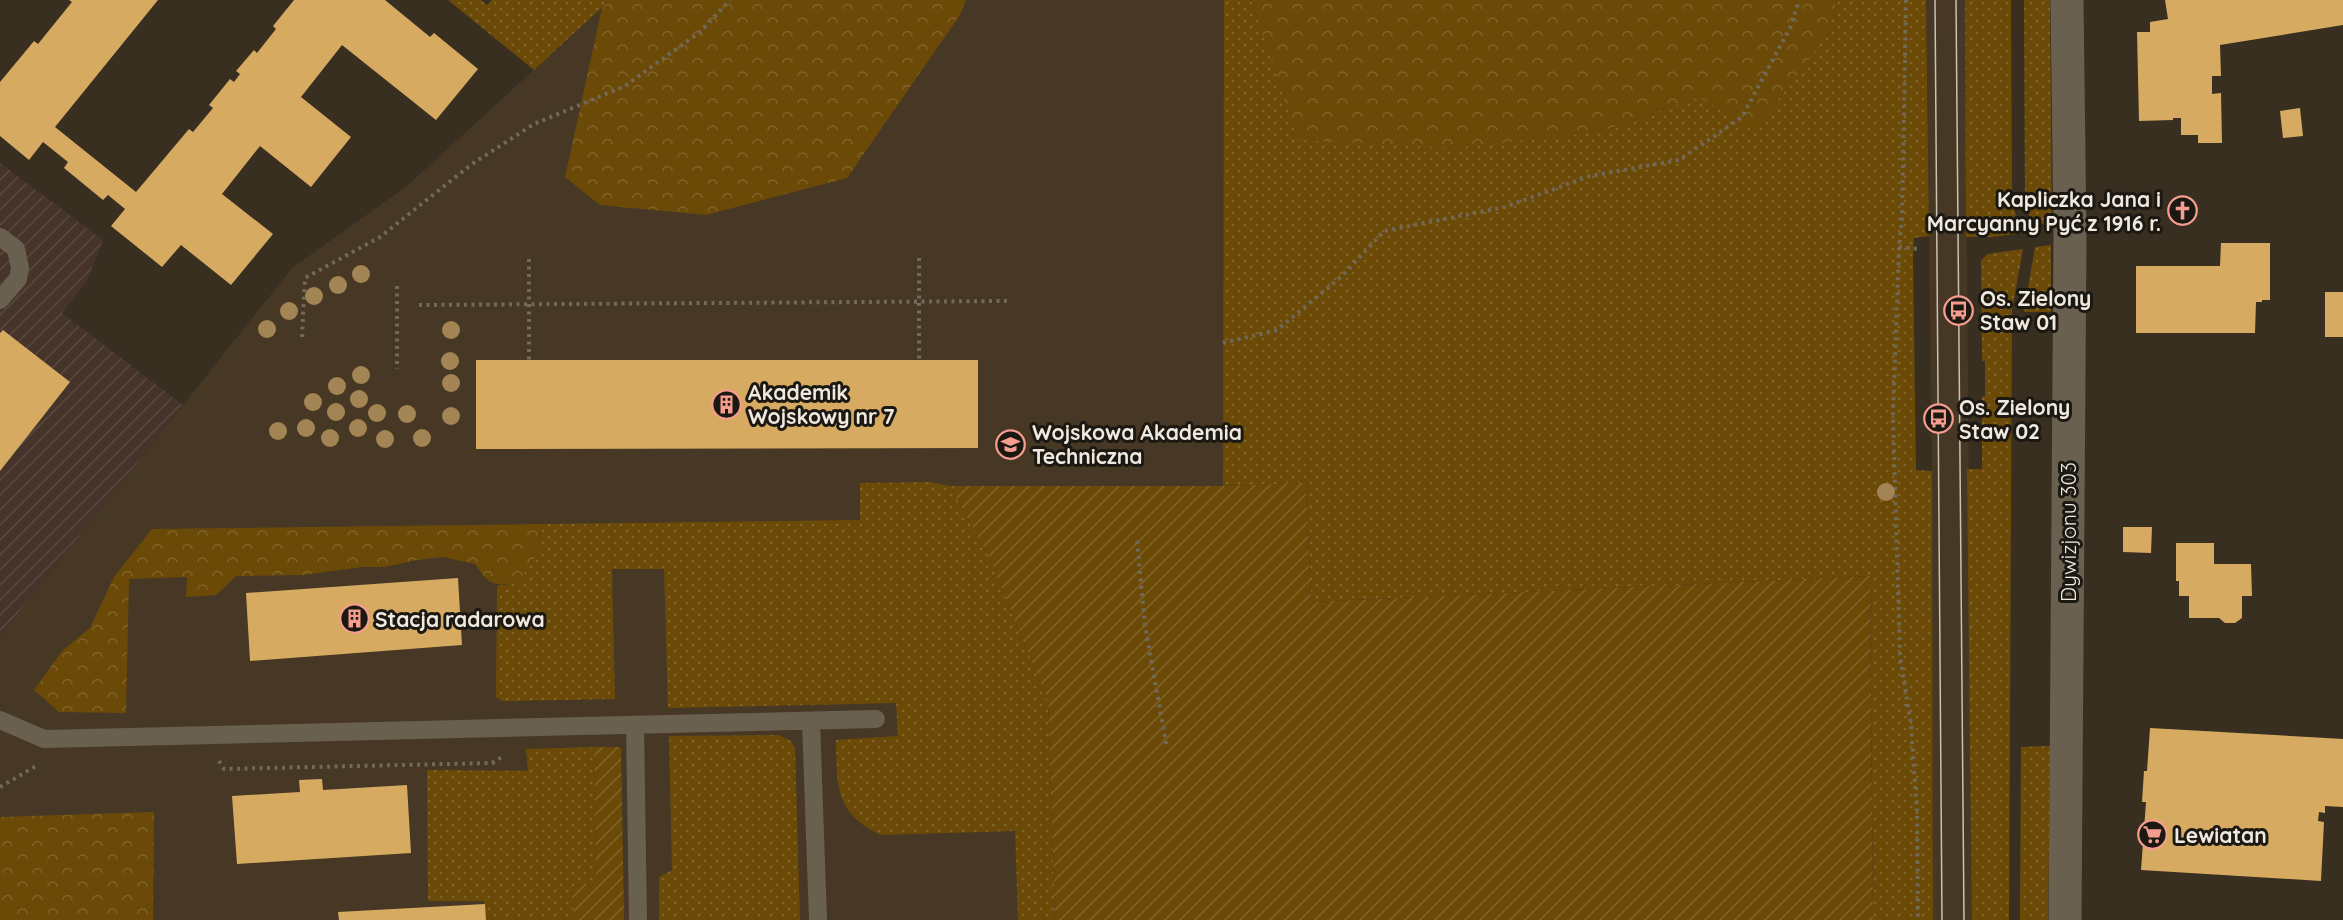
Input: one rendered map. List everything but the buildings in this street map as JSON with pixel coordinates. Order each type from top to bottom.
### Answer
[{"type":"street","name":"Dywizjonu 303","points":[[2065,920],[2070,236],[2067,0]]},
{"type":"lane","points":[[0,237],[16,249],[20,268],[18,279],[0,300]]},
{"type":"lane","points":[[0,720],[44,739],[876,719]]},
{"type":"lane","points":[[811,721],[818,920]]},
{"type":"lane","points":[[634,725],[638,920]]},
{"type":"path","points":[[302,337],[305,278],[380,237],[472,164],[534,124],[625,86],[700,32],[730,0]]},
{"type":"path","points":[[1223,343],[1277,330],[1341,277],[1384,231],[1504,207],[1590,176],[1679,160],[1742,117],[1791,26],[1799,0]]},
{"type":"path","points":[[1905,0],[1902,219],[1893,416],[1900,656],[1912,735],[1917,811],[1918,920]]},
{"type":"path","points":[[1899,247],[1920,249]]},
{"type":"path","points":[[919,258],[919,360]]},
{"type":"path","points":[[529,259],[529,360]]},
{"type":"path","points":[[397,286],[397,369]]},
{"type":"path","points":[[419,305],[1007,301]]},
{"type":"path","points":[[1137,541],[1145,626],[1167,748]]},
{"type":"shaded area","name":"Wojskowa Akademia Techniczna","points":[[610,0],[1866,0],[1867,129],[1306,483],[1223,486],[1048,701],[1055,920],[0,920],[0,636],[292,268],[407,186]]},
{"type":"shaded area","points":[[1926,0],[1965,0],[1972,920],[1933,920],[1932,471]]},
{"type":"shaded area","points":[[0,163],[103,240],[87,281],[62,313],[183,405],[0,636]]},
{"type":"green space","points":[[448,0],[481,0],[487,5],[492,0],[610,0],[534,70]]},
{"type":"green space","points":[[610,0],[966,0],[960,15],[847,178],[706,215],[600,205],[565,177],[602,8]]},
{"type":"green space","points":[[1224,0],[1251,0],[1299,140],[1600,132],[1699,97],[1826,37],[1837,0],[1926,0],[1929,236],[1914,238],[1913,260],[1916,470],[1932,471],[1933,920],[1873,920],[1870,576],[1311,602],[1306,483],[1223,486]]},
{"type":"green space","points":[[1251,0],[1837,0],[1826,37],[1754,131],[1699,97],[1600,132],[1453,148],[1298,140]]},
{"type":"green space","points":[[1965,0],[2011,0],[2012,202],[2021,233],[1992,237],[1966,237]]},
{"type":"green space","points":[[2024,0],[2050,0],[2052,223],[2039,224],[2039,229],[2033,231],[2025,199]]},
{"type":"green space","points":[[2051,245],[2051,312],[2024,312],[2035,247]]},
{"type":"green space","points":[[2023,249],[2012,310],[2009,920],[1972,920],[1967,469],[1982,469],[1982,397],[1985,396],[1985,361],[1982,361],[1981,261],[1987,254]]},
{"type":"green space","points":[[930,482],[950,486],[988,555],[1048,701],[1055,920],[1018,920],[1015,831],[881,835],[854,817],[846,807],[838,784],[836,740],[898,736],[896,703],[668,708],[664,569],[612,569],[615,699],[502,701],[496,697],[497,586],[517,583],[537,555],[542,524],[860,520],[860,483]]},
{"type":"green space","points":[[1306,483],[1311,602],[1870,576],[1873,920],[1055,920],[1048,701],[988,555],[950,486],[1223,486]]},
{"type":"green space","points":[[542,524],[537,555],[517,583],[496,584],[488,580],[475,564],[443,557],[385,567],[362,567],[303,575],[236,576],[216,595],[186,597],[187,577],[129,579],[126,713],[59,712],[34,690],[63,650],[90,628],[114,577],[152,529]]},
{"type":"green space","points":[[778,735],[791,741],[795,749],[800,920],[659,920],[659,877],[672,870],[669,736]]},
{"type":"green space","points":[[2050,746],[2048,920],[2020,920],[2021,747]]},
{"type":"green space","points":[[594,747],[596,885],[573,886],[574,920],[486,920],[484,901],[428,901],[427,770],[528,771],[526,749]]},
{"type":"green space","points":[[594,747],[621,747],[624,920],[574,920],[573,886],[596,885]]},
{"type":"green space","points":[[154,812],[153,920],[0,920],[0,817]]},
{"type":"tram line","points":[[1935,0],[1942,920]]},
{"type":"tram line","points":[[1956,0],[1964,920]]},
{"type":"place","name":"Kapliczka Jana i Marcyanny Pyć z 1916 r.","points":[[2182,211]]},
{"type":"place","name":"Os. Zielony Staw 01","points":[[1959,310]]},
{"type":"place","name":"Akademik Wojskowy nr 7","points":[[727,404]]},
{"type":"place","name":"Os. Zielony Staw 02","points":[[1938,419]]},
{"type":"place","name":"Wojskowa Akademia Techniczna","points":[[1011,444]]},
{"type":"place","name":"Stacja radarowa","points":[[354,619]]},
{"type":"place","name":"Lewiatan","points":[[2153,835]]}]
